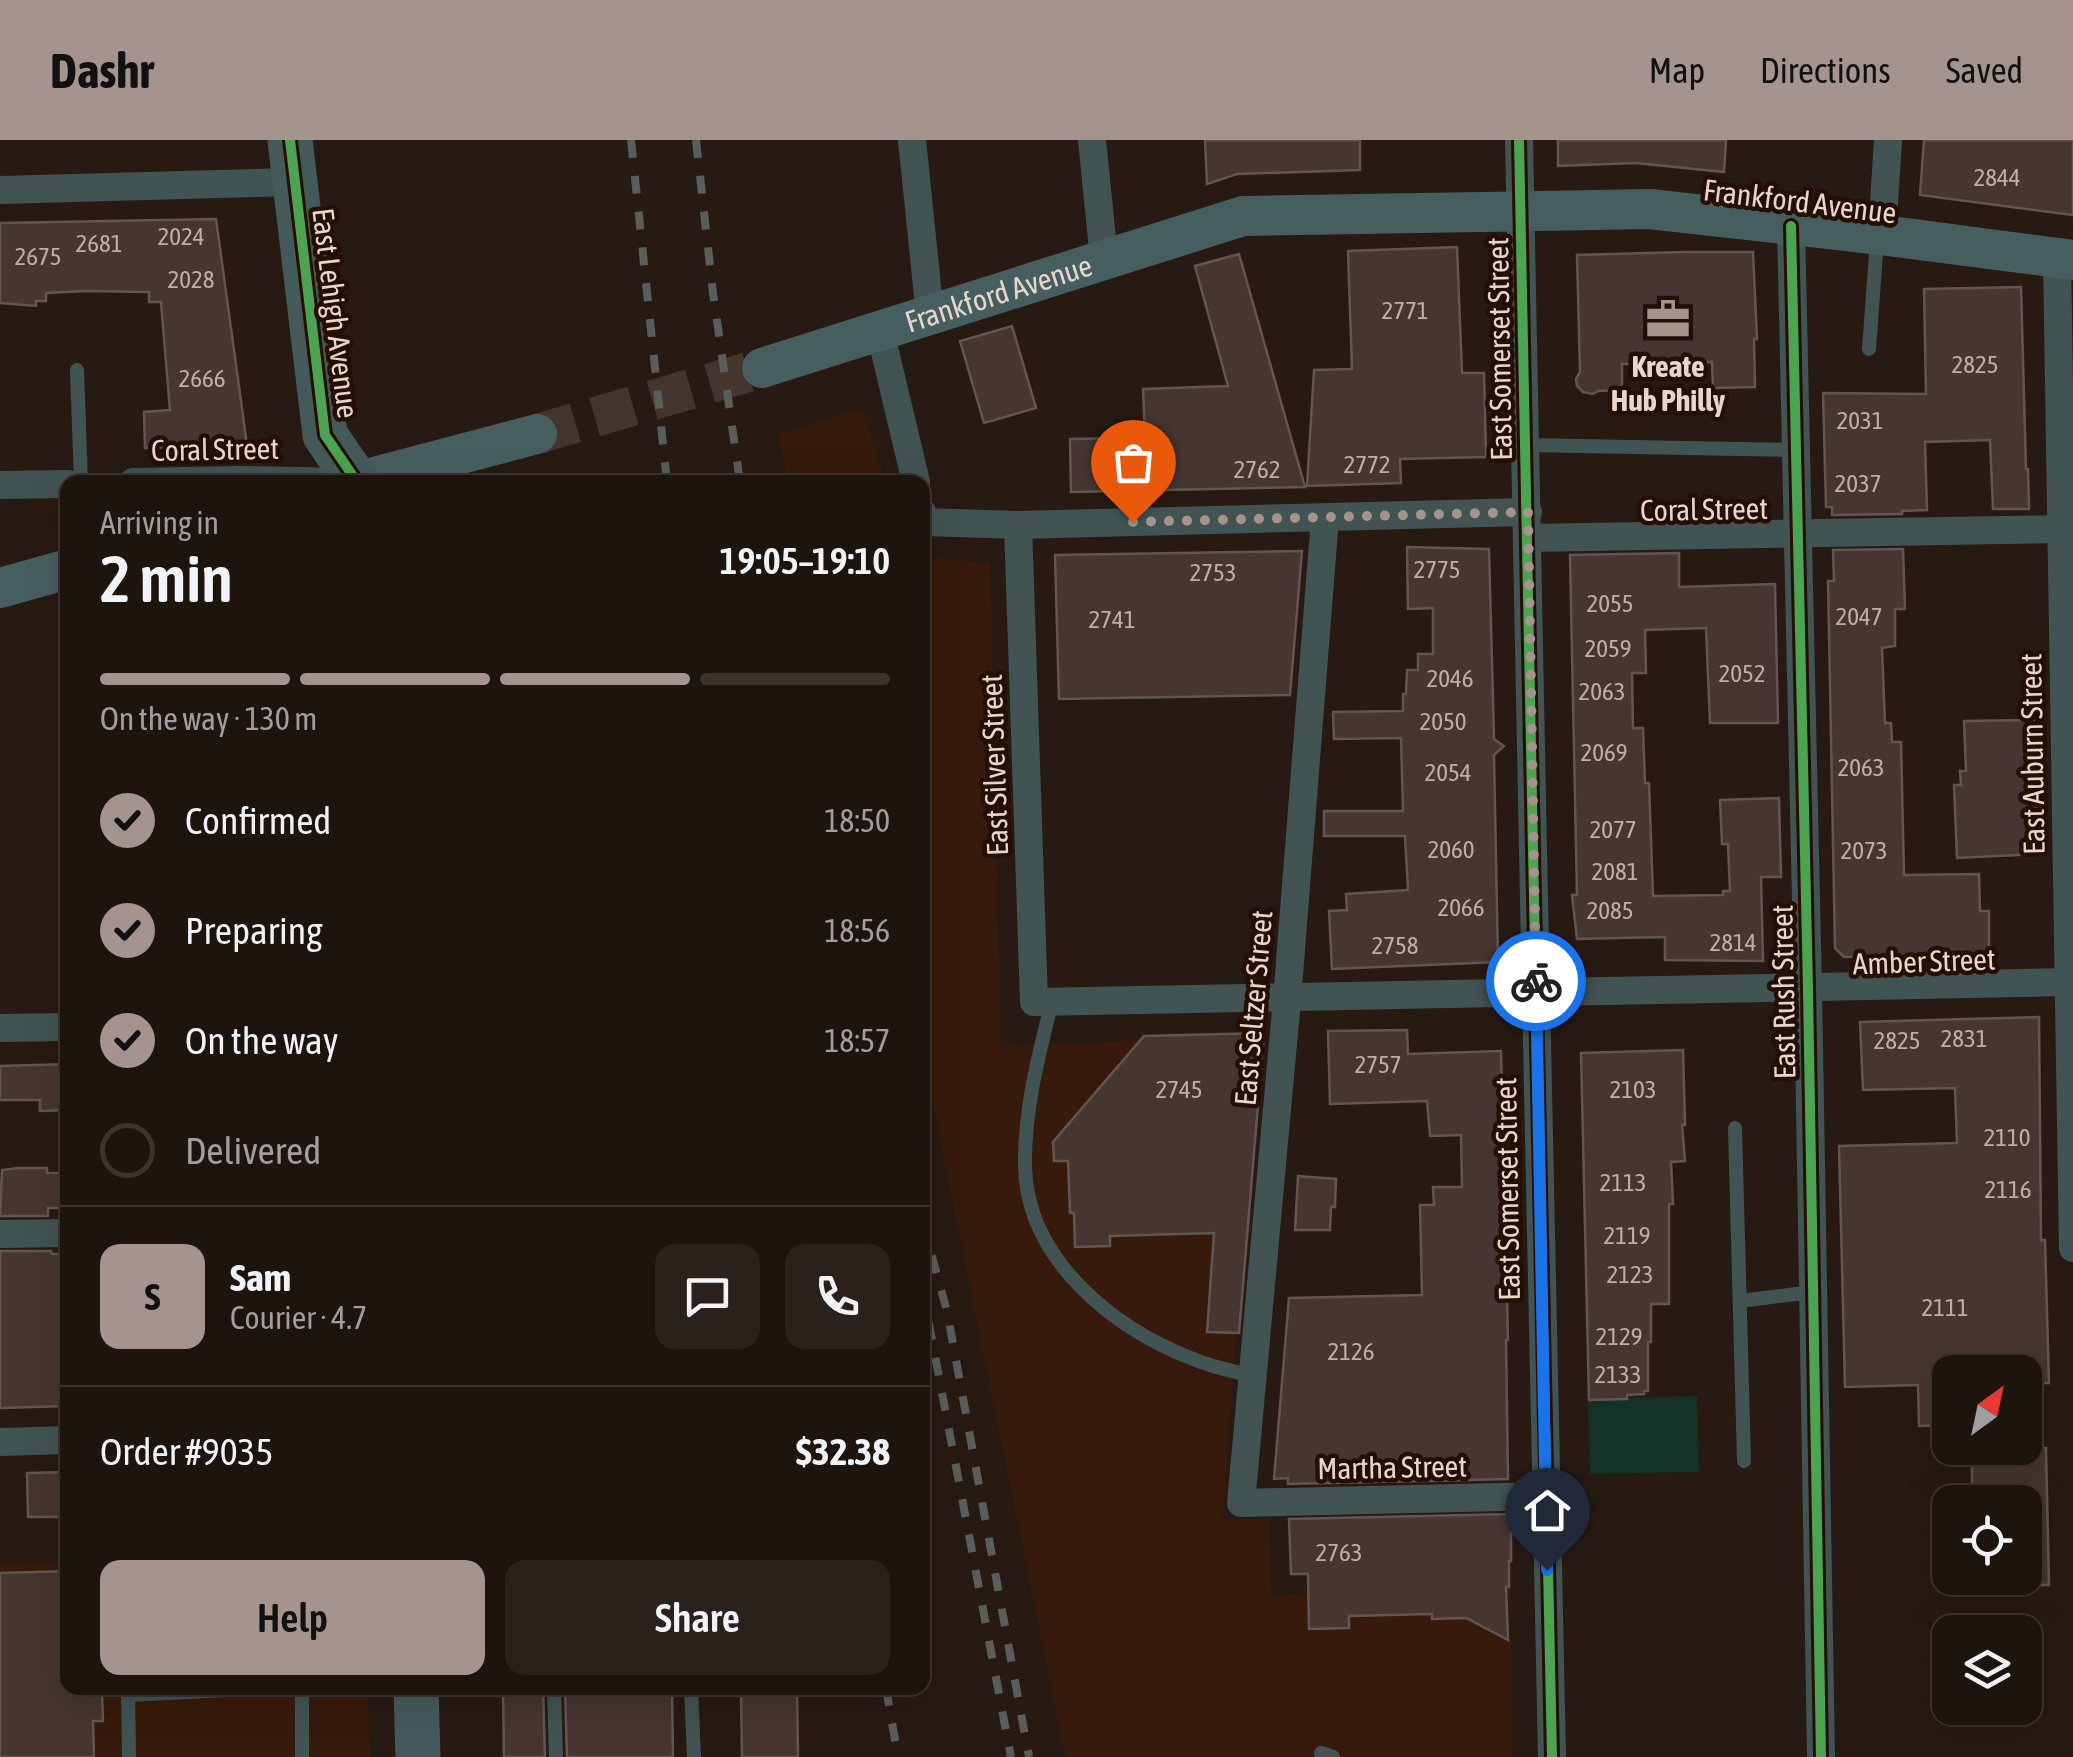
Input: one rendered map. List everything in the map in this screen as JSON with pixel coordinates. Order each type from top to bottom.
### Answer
[{"type":"main road","name":"East Lehigh Avenue","points":[[292,161],[325,434],[351,475]]},
{"type":"main road","name":"Frankford Avenue","points":[[762,368],[1243,216],[1650,210],[1880,234],[2065,259]]},
{"type":"main road","points":[[382,475],[537,434]]},
{"type":"main road","points":[[0,588],[60,570]]},
{"type":"main road","points":[[416,1695],[418,1757]]},
{"type":"street","points":[[912,140],[930,315]]},
{"type":"street","points":[[1092,140],[1104,258]]},
{"type":"street","name":"East Somerset Street","points":[[1519,140],[1552,1757]]},
{"type":"street","points":[[1880,234],[1888,140]]},
{"type":"street","points":[[0,190],[292,161]]},
{"type":"street","name":"East Rush Street","points":[[1791,226],[1821,1757]]},
{"type":"street","name":"East Auburn Street","points":[[2065,259],[2073,1248]]},
{"type":"street","points":[[880,331],[914,475]]},
{"type":"street","points":[[0,485],[60,484]]},
{"type":"street","name":"Coral Street","points":[[930,520],[1018,526],[1325,518],[1798,532],[2065,547]]},
{"type":"street","name":"East Seltzer Street","points":[[1241,1503],[1287,1000],[1325,518]]},
{"type":"street","name":"East Silver Street","points":[[1018,526],[1043,1002]]},
{"type":"street","name":"Amber Street","points":[[1043,1002],[2071,982]]},
{"type":"street","points":[[0,1028],[60,1026]]},
{"type":"street","points":[[0,1234],[60,1232]]},
{"type":"street","points":[[0,1442],[60,1440]]},
{"type":"street","name":"Martha Street","points":[[1241,1503],[1545,1496]]},
{"type":"lane","points":[[1869,348],[1880,234]]},
{"type":"lane","points":[[77,370],[80,475]]},
{"type":"lane","points":[[1526,445],[1796,450]]},
{"type":"lane","points":[[1043,1002],[1026,1121],[1026,1172],[1036,1226],[1061,1266],[1098,1303],[1145,1336],[1197,1361],[1252,1376]]},
{"type":"lane","points":[[1735,1128],[1744,1461]]},
{"type":"lane","points":[[1740,1302],[1812,1292]]},
{"type":"lane","points":[[128,1695],[129,1757]]},
{"type":"lane","points":[[302,1695],[302,1757]]},
{"type":"lane","points":[[554,1695],[556,1757]]},
{"type":"lane","points":[[691,1695],[694,1757]]},
{"type":"shaded area","points":[[862,409],[884,475],[786,475],[777,434]]},
{"type":"shaded area","points":[[930,558],[990,563],[1001,1047],[1257,1034],[1223,1519],[1270,1519],[1271,1595],[1510,1589],[1513,1757],[1065,1757],[930,1090]]},
{"type":"shaded area","points":[[60,1562],[60,1695],[368,1695],[370,1757],[0,1757],[0,1564]]},
{"type":"green space","points":[[1697,1396],[1699,1472],[1590,1474],[1588,1399]]},
{"type":"building","points":[[1205,140],[1360,140],[1360,170],[1237,174],[1207,184]]},
{"type":"building","points":[[1558,140],[1726,140],[1724,172],[1636,163],[1558,166]]},
{"type":"building","points":[[1924,140],[2073,140],[2073,215],[1920,195]]},
{"type":"building","points":[[216,219],[247,445],[234,449],[228,457],[218,446],[145,448],[144,412],[170,410],[161,302],[149,302],[149,292],[86,291],[46,293],[46,301],[36,301],[36,306],[0,303],[0,223]]},
{"type":"building","points":[[1457,247],[1462,373],[1484,373],[1486,457],[1400,459],[1401,483],[1307,486],[1314,370],[1352,369],[1348,251]]},
{"type":"building","name":"Kreate Hub Philly","points":[[1753,252],[1755,387],[1713,388],[1712,362],[1622,364],[1622,390],[1583,392],[1576,379],[1580,372],[1577,255]]},
{"type":"building","points":[[1239,254],[1305,487],[1071,492],[1070,439],[1145,438],[1143,389],[1228,386],[1195,266]]},
{"type":"building","points":[[2021,287],[2029,509],[1993,509],[1990,440],[1925,442],[1927,510],[1832,515],[1832,507],[1826,507],[1823,393],[1926,394],[1924,289]]},
{"type":"building","points":[[1012,326],[1036,408],[984,423],[960,341]]},
{"type":"building","points":[[1407,547],[1489,549],[1494,739],[1504,746],[1494,755],[1498,962],[1332,969],[1329,911],[1347,910],[1346,894],[1408,890],[1405,836],[1324,836],[1324,811],[1403,811],[1401,738],[1334,739],[1333,712],[1403,711],[1407,670],[1418,670],[1418,654],[1433,654],[1433,608],[1408,609]]},
{"type":"building","points":[[1903,549],[1905,609],[1895,609],[1895,646],[1882,648],[1885,723],[1891,723],[1892,742],[1901,742],[1904,875],[1979,874],[1980,911],[1989,911],[1989,953],[1844,957],[1835,948],[1828,581],[1834,581],[1833,550]]},
{"type":"building","points":[[1302,551],[1290,695],[1059,699],[1055,555]]},
{"type":"building","points":[[1679,553],[1679,587],[1775,584],[1778,723],[1710,723],[1706,628],[1645,630],[1646,673],[1632,673],[1633,728],[1643,728],[1653,896],[1723,895],[1723,891],[1730,891],[1728,844],[1722,844],[1720,800],[1779,798],[1781,877],[1761,877],[1763,961],[1665,960],[1665,937],[1577,939],[1572,895],[1577,895],[1570,555]]},
{"type":"building","points":[[2034,720],[2039,854],[1957,858],[1954,785],[1961,785],[1960,771],[1966,771],[1964,721]]},
{"type":"building","points":[[2039,1017],[2041,1240],[2045,1240],[2049,1383],[2042,1383],[2042,1355],[1932,1355],[1932,1426],[1919,1426],[1918,1385],[1845,1387],[1839,1146],[1957,1143],[1955,1088],[1863,1090],[1860,1022]]},
{"type":"building","points":[[1407,1030],[1408,1054],[1501,1051],[1508,1479],[1288,1484],[1288,1478],[1274,1479],[1289,1298],[1422,1295],[1420,1205],[1434,1205],[1433,1187],[1462,1187],[1461,1135],[1430,1136],[1427,1101],[1330,1104],[1328,1031]]},
{"type":"building","points":[[1264,1033],[1239,1333],[1207,1332],[1214,1233],[1110,1236],[1110,1246],[1075,1247],[1068,1161],[1054,1161],[1053,1142],[1144,1036]]},
{"type":"building","points":[[1683,1050],[1685,1161],[1671,1162],[1669,1304],[1651,1304],[1648,1391],[1627,1395],[1627,1399],[1589,1400],[1581,1053]]},
{"type":"building","points":[[60,1064],[60,1110],[40,1111],[40,1100],[0,1100],[0,1066]]},
{"type":"building","points":[[47,1168],[47,1173],[60,1173],[60,1208],[48,1208],[48,1216],[0,1216],[2,1170]]},
{"type":"building","points":[[1298,1176],[1336,1179],[1330,1230],[1295,1230]]},
{"type":"building","points":[[0,1251],[60,1254],[60,1406],[0,1408]]},
{"type":"building","points":[[2042,1448],[2046,1448],[2049,1585],[2042,1585],[2042,1485],[1972,1485],[1972,1465],[2042,1465]]},
{"type":"building","points":[[60,1472],[60,1517],[28,1517],[27,1473]]},
{"type":"building","points":[[1511,1514],[1511,1561],[1506,1587],[1508,1640],[1466,1618],[1432,1619],[1432,1614],[1349,1616],[1349,1628],[1309,1629],[1308,1574],[1291,1574],[1289,1519]]},
{"type":"building","points":[[60,1571],[60,1695],[102,1695],[103,1721],[93,1721],[94,1757],[0,1757],[0,1573]]},
{"type":"building","points":[[503,1695],[543,1695],[545,1757],[504,1757]]},
{"type":"building","points":[[565,1695],[672,1695],[673,1757],[567,1757]]},
{"type":"building","points":[[741,1695],[797,1695],[798,1757],[742,1757]]},
{"type":"tunnel","points":[[537,434],[762,368]]},
{"type":"railway","points":[[631,140],[666,475]]},
{"type":"railway","points":[[696,140],[739,475]]},
{"type":"railway","points":[[930,1250],[947,1311],[1029,1757]]},
{"type":"railway","points":[[930,1329],[1011,1757]]},
{"type":"railway","points":[[887,1695],[898,1757]]},
{"type":"cycle path","points":[[290,140],[325,435],[352,475]]},
{"type":"cycle path","points":[[1519,140],[1552,1757]]},
{"type":"cycle path","points":[[1791,226],[1821,1757]]},
{"type":"way so far","points":[[1133,522],[1528,512],[1536,981]]},
{"type":"place","name":"Kreate Hub Philly","points":[[1668,319]]},
{"type":"route","points":[[1536,981],[1547,1570]]}]
